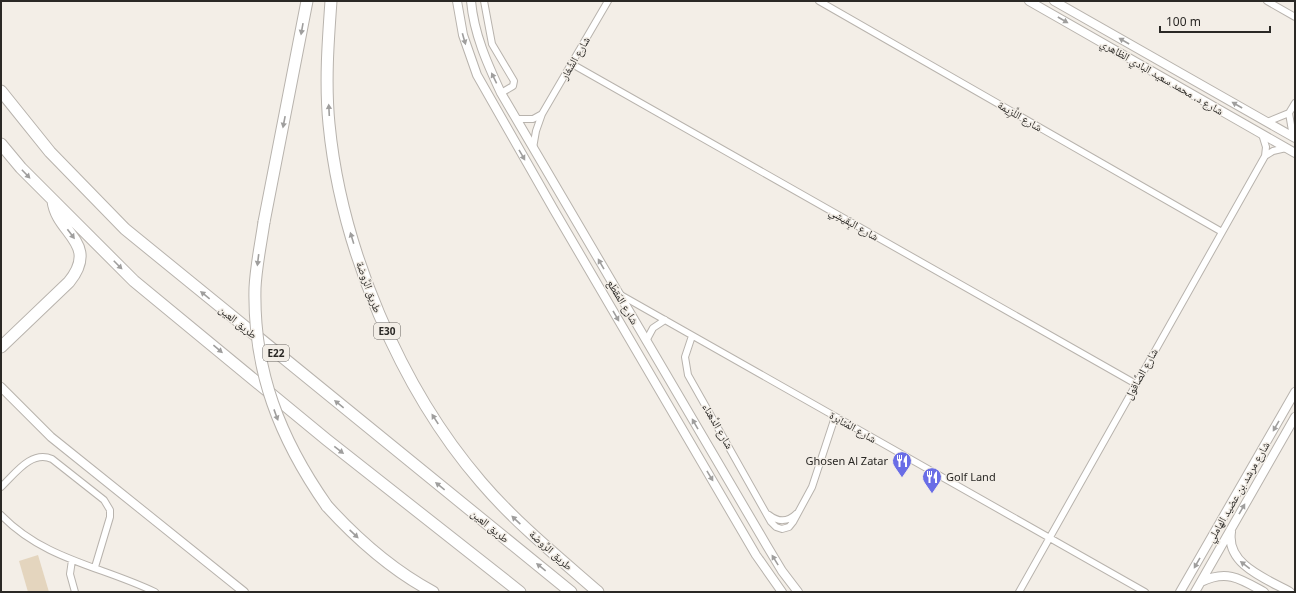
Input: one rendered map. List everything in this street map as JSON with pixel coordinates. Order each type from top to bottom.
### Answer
[{"type":"highway","points":[[307,1],[264,222],[255,286],[258,343],[263,371],[271,401],[292,451],[327,506],[368,547],[392,567],[433,592]]},
{"type":"highway","name":"طريق الرَّوضة","points":[[331,1],[327,74],[329,124],[337,174],[350,230],[363,271],[394,347],[436,421],[481,482],[509,513],[598,592]]},
{"type":"highway","name":"طريق العين","points":[[1,91],[50,152],[125,229],[571,592]]},
{"type":"highway","points":[[1,144],[20,168],[134,281],[327,440],[520,592]]},
{"type":"highway","points":[[3,344],[69,282],[77,271],[80,258],[78,245],[57,215],[53,201]]},
{"type":"street","name":"شارع المَقطَع","points":[[457,1],[462,35],[477,75],[690,443],[756,554],[782,592]]},
{"type":"street","name":"شارع المَقطَع","points":[[471,1],[475,30],[481,48],[501,93],[782,571],[798,592]]},
{"type":"street","points":[[484,1],[492,44],[514,81],[513,86],[501,93]]},
{"type":"street","name":"شارع الشِّغار","points":[[534,148],[536,131],[542,114],[608,1]]},
{"type":"street","name":"شارع اللِّزِيمة","points":[[818,1],[1222,232]]},
{"type":"street","name":"شارع د. محمد سعيد البادي الظاهري","points":[[1029,1],[1295,153]]},
{"type":"street","name":"شارع د. محمد سعيد البادي الظاهري","points":[[1054,1],[1294,137]]},
{"type":"street","points":[[1267,1],[1295,17]]},
{"type":"street","name":"شارع البِقَيشِي","points":[[572,64],[1136,384]]},
{"type":"street","points":[[1267,122],[1289,113],[1295,103]]},
{"type":"street","points":[[1289,113],[1294,137]]},
{"type":"street","points":[[517,119],[527,120],[542,114]]},
{"type":"street","points":[[1250,126],[1248,119],[1250,116],[1256,116]]},
{"type":"street","points":[[1262,134],[1266,147],[1265,156]]},
{"type":"street","points":[[1265,156],[1273,150],[1286,148]]},
{"type":"street","name":"شارع الصَّاقول","points":[[1019,592],[1265,156]]},
{"type":"street","points":[[554,210],[555,205],[560,203],[570,211]]},
{"type":"street","name":"شارع المُثابَرة","points":[[618,294],[1145,592]]},
{"type":"street","points":[[646,341],[652,328],[665,320]]},
{"type":"street","name":"شارع الدَّهناء","points":[[692,336],[685,357],[688,375],[773,525],[782,529],[792,525],[812,487],[834,416]]},
{"type":"street","points":[[1,387],[51,437],[244,592]]},
{"type":"street","name":"شارع مرشد بن عضيد الهاملي","points":[[1180,592],[1295,392]]},
{"type":"street","name":"شارع مرشد بن عضيد الهاملي","points":[[1195,592],[1295,417]]},
{"type":"street","points":[[690,443],[701,443],[704,439]]},
{"type":"street","points":[[1,487],[32,459],[44,456],[52,459],[104,500],[110,510],[110,517],[95,567]]},
{"type":"street","points":[[1,515],[14,529],[34,543],[72,560],[95,567],[144,590],[155,592]]},
{"type":"street","points":[[1231,528],[1230,538],[1235,556],[1242,564],[1290,592]]},
{"type":"street","points":[[72,560],[70,574],[75,592]]},
{"type":"street","points":[[1250,584],[1256,573]]},
{"type":"street","points":[[1201,582],[1210,578],[1230,576],[1250,584],[1264,592]]},
{"type":"shaded area","points":[[38,555],[49,592],[28,592],[19,561]]},
{"type":"place","name":"Ghosen Al Zatar","points":[[902,478]]},
{"type":"place","name":"Golf Land","points":[[932,494]]}]
